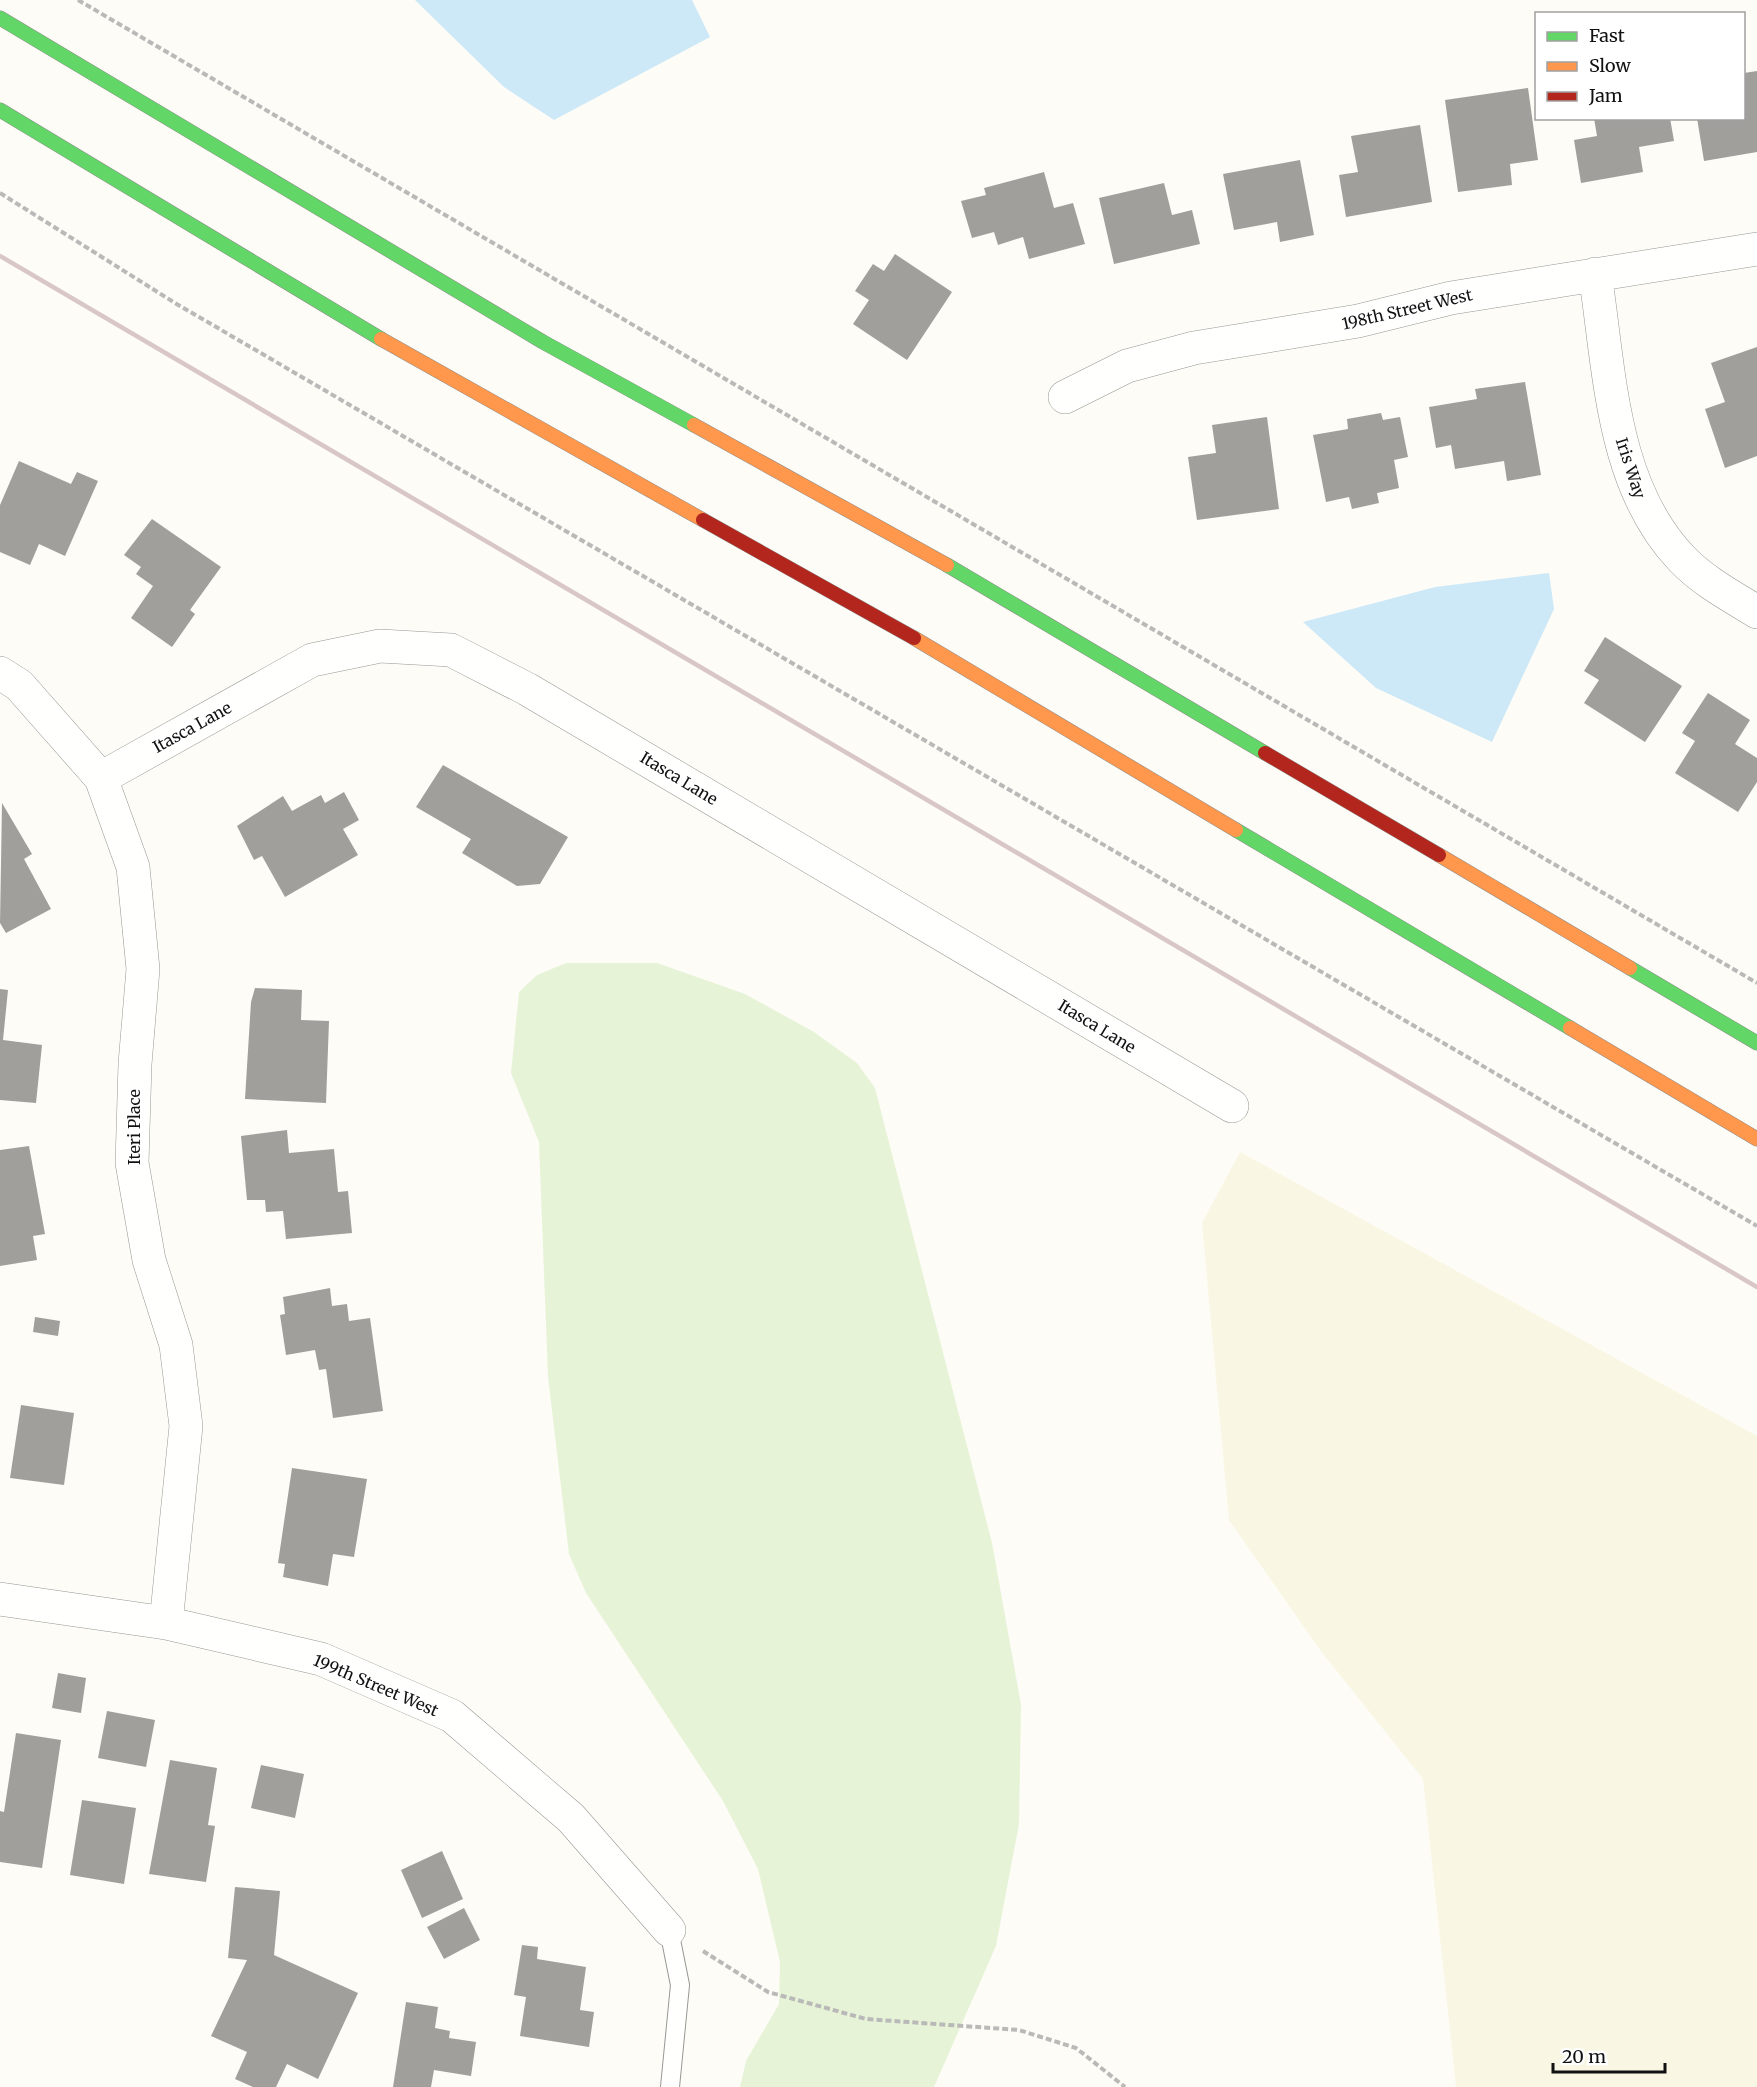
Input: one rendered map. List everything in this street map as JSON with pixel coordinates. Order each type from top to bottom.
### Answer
[{"type":"main road","points":[[0,18],[543,342],[930,555],[1757,1043]]},
{"type":"main road","points":[[0,110],[375,336],[898,629],[1757,1139]]},
{"type":"street","name":"198th Street West","points":[[1065,398],[1127,366],[1161,356],[1358,321],[1451,298],[1757,249]]},
{"type":"street","name":"Iris Way","points":[[1595,274],[1620,436],[1636,491],[1648,516],[1683,561],[1705,579],[1757,612]]},
{"type":"street","name":"Itasca Lane","points":[[101,778],[312,660],[380,646],[451,650],[527,689],[1232,1106]]},
{"type":"street","name":"Iteri Place","points":[[0,672],[19,685],[101,778],[133,867],[143,969],[135,1064],[132,1163],[149,1260],[176,1345],[186,1426],[166,1623]]},
{"type":"street","name":"199th Street West","points":[[0,1599],[166,1623],[321,1659],[452,1716],[571,1818],[669,1930]]},
{"type":"lane","points":[[669,1930],[680,1985],[670,2087]]},
{"type":"path","points":[[78,0],[1757,983]]},
{"type":"path","points":[[0,193],[174,303],[1757,1227]]},
{"type":"path","points":[[669,1930],[768,1992],[866,2019],[1019,2030],[1076,2048],[1125,2087]]},
{"type":"shaded area","points":[[1240,1152],[1757,1436],[1757,2087],[1456,2087],[1423,1779],[1320,1650],[1229,1520],[1202,1223]]},
{"type":"green space","points":[[566,963],[657,963],[745,994],[814,1032],[857,1063],[875,1088],[992,1543],[1021,1705],[1019,1824],[996,1946],[934,2087],[740,2087],[746,2061],[779,2004],[780,1962],[758,1869],[723,1801],[586,1593],[569,1554],[548,1377],[539,1142],[511,1073],[519,992],[537,975]]},
{"type":"water","points":[[415,0],[692,0],[710,37],[554,120],[504,87]]},
{"type":"water","points":[[1549,573],[1554,609],[1492,742],[1376,688],[1303,622],[1435,587]]},
{"type":"building","points":[[1757,71],[1757,152],[1704,161],[1697,120],[1745,120],[1745,73]]},
{"type":"building","points":[[1528,88],[1538,160],[1510,164],[1512,185],[1458,192],[1445,100]]},
{"type":"building","points":[[1594,120],[1670,120],[1674,141],[1639,147],[1643,172],[1581,183],[1574,140],[1597,136]]},
{"type":"building","points":[[1420,125],[1432,202],[1346,217],[1339,175],[1358,172],[1351,136]]},
{"type":"building","points":[[1300,160],[1314,235],[1280,242],[1277,222],[1234,230],[1223,174]]},
{"type":"building","points":[[1044,172],[1054,208],[1073,203],[1085,244],[1029,259],[1023,237],[998,245],[994,232],[972,238],[961,201],[986,195],[984,188]]},
{"type":"building","points":[[1164,183],[1172,215],[1192,210],[1200,244],[1114,264],[1099,198]]},
{"type":"building","points":[[895,254],[952,292],[907,360],[853,324],[869,300],[855,291],[873,264],[884,271]]},
{"type":"building","points":[[1757,347],[1757,456],[1725,468],[1705,409],[1725,402],[1711,363]]},
{"type":"building","points":[[1525,382],[1541,475],[1507,481],[1504,461],[1455,469],[1451,445],[1436,448],[1429,407],[1477,399],[1475,389]]},
{"type":"building","points":[[1381,413],[1383,420],[1400,417],[1408,457],[1394,460],[1399,488],[1377,493],[1379,503],[1352,509],[1349,497],[1326,502],[1313,435],[1348,429],[1347,419]]},
{"type":"building","points":[[1267,417],[1279,509],[1197,520],[1188,457],[1216,453],[1212,425]]},
{"type":"building","points":[[19,461],[71,484],[77,472],[98,481],[65,556],[39,544],[30,565],[0,552],[0,505]]},
{"type":"building","points":[[152,519],[221,567],[190,610],[195,614],[172,647],[131,618],[153,586],[136,574],[141,567],[124,555]]},
{"type":"building","points":[[1605,637],[1682,686],[1645,742],[1584,703],[1599,680],[1584,671]]},
{"type":"building","points":[[1708,693],[1750,720],[1735,744],[1757,758],[1757,782],[1738,812],[1675,773],[1695,741],[1682,733]]},
{"type":"building","points":[[443,765],[568,837],[540,884],[517,886],[462,853],[471,839],[416,807]]},
{"type":"building","points":[[344,792],[359,820],[343,829],[358,855],[285,897],[262,856],[254,860],[237,826],[283,796],[292,811],[321,795],[325,803]]},
{"type":"building","points":[[2,803],[32,854],[24,859],[51,909],[6,933],[0,923]]},
{"type":"building","points":[[255,988],[302,990],[301,1020],[329,1021],[326,1103],[245,1099],[251,1002]]},
{"type":"building","points":[[0,989],[8,990],[3,1040],[42,1045],[36,1103],[0,1100]]},
{"type":"building","points":[[287,1130],[289,1153],[334,1149],[338,1192],[348,1191],[352,1233],[286,1239],[283,1211],[266,1212],[265,1200],[247,1200],[241,1136]]},
{"type":"building","points":[[29,1146],[45,1234],[33,1236],[37,1260],[0,1266],[0,1150]]},
{"type":"building","points":[[330,1288],[332,1306],[347,1304],[349,1321],[370,1318],[383,1411],[333,1418],[326,1369],[319,1370],[315,1350],[286,1355],[280,1315],[285,1314],[283,1297]]},
{"type":"building","points":[[35,1317],[60,1321],[58,1336],[33,1332]]},
{"type":"building","points":[[21,1405],[74,1413],[64,1485],[10,1478]]},
{"type":"building","points":[[292,1468],[367,1479],[354,1557],[333,1554],[328,1586],[283,1577],[285,1564],[278,1563]]},
{"type":"building","points":[[58,1673],[86,1678],[81,1713],[52,1708]]},
{"type":"building","points":[[107,1711],[155,1720],[146,1767],[98,1758]]},
{"type":"building","points":[[16,1733],[61,1740],[42,1868],[0,1862],[0,1811],[4,1812]]},
{"type":"building","points":[[170,1760],[217,1768],[208,1825],[215,1826],[206,1882],[149,1874]]},
{"type":"building","points":[[261,1765],[304,1774],[295,1818],[251,1808]]},
{"type":"building","points":[[82,1800],[136,1808],[124,1884],[70,1875]]},
{"type":"building","points":[[442,1851],[463,1899],[422,1918],[401,1870]]},
{"type":"building","points":[[235,1887],[280,1891],[274,1955],[358,1993],[318,2079],[287,2064],[276,2087],[253,2087],[235,2079],[247,2052],[211,2036],[247,1960],[228,1958]]},
{"type":"building","points":[[464,1908],[480,1940],[444,1959],[427,1927]]},
{"type":"building","points":[[522,1945],[538,1947],[537,1959],[586,1967],[580,2010],[594,2012],[589,2047],[520,2036],[526,1997],[514,1995]]},
{"type":"building","points":[[406,2002],[438,2007],[435,2028],[450,2031],[449,2038],[476,2042],[471,2076],[434,2070],[431,2087],[393,2087]]},
{"type":"railway","points":[[0,256],[1757,1287]]},
{"type":"traffic: fast","points":[[0,18],[543,342],[694,425]]},
{"type":"traffic: fast","points":[[0,110],[381,339]]},
{"type":"traffic: fast","points":[[947,565],[1265,753]]},
{"type":"traffic: fast","points":[[1236,830],[1570,1028]]},
{"type":"traffic: fast","points":[[1630,968],[1757,1043]]},
{"type":"traffic: slow","points":[[381,339],[703,520]]},
{"type":"traffic: slow","points":[[694,425],[947,565]]},
{"type":"traffic: slow","points":[[914,638],[1236,830]]},
{"type":"traffic: slow","points":[[1439,855],[1630,968]]},
{"type":"traffic: slow","points":[[1570,1028],[1757,1139]]},
{"type":"traffic: jam","points":[[703,520],[914,638]]},
{"type":"traffic: jam","points":[[1265,753],[1439,855]]}]
